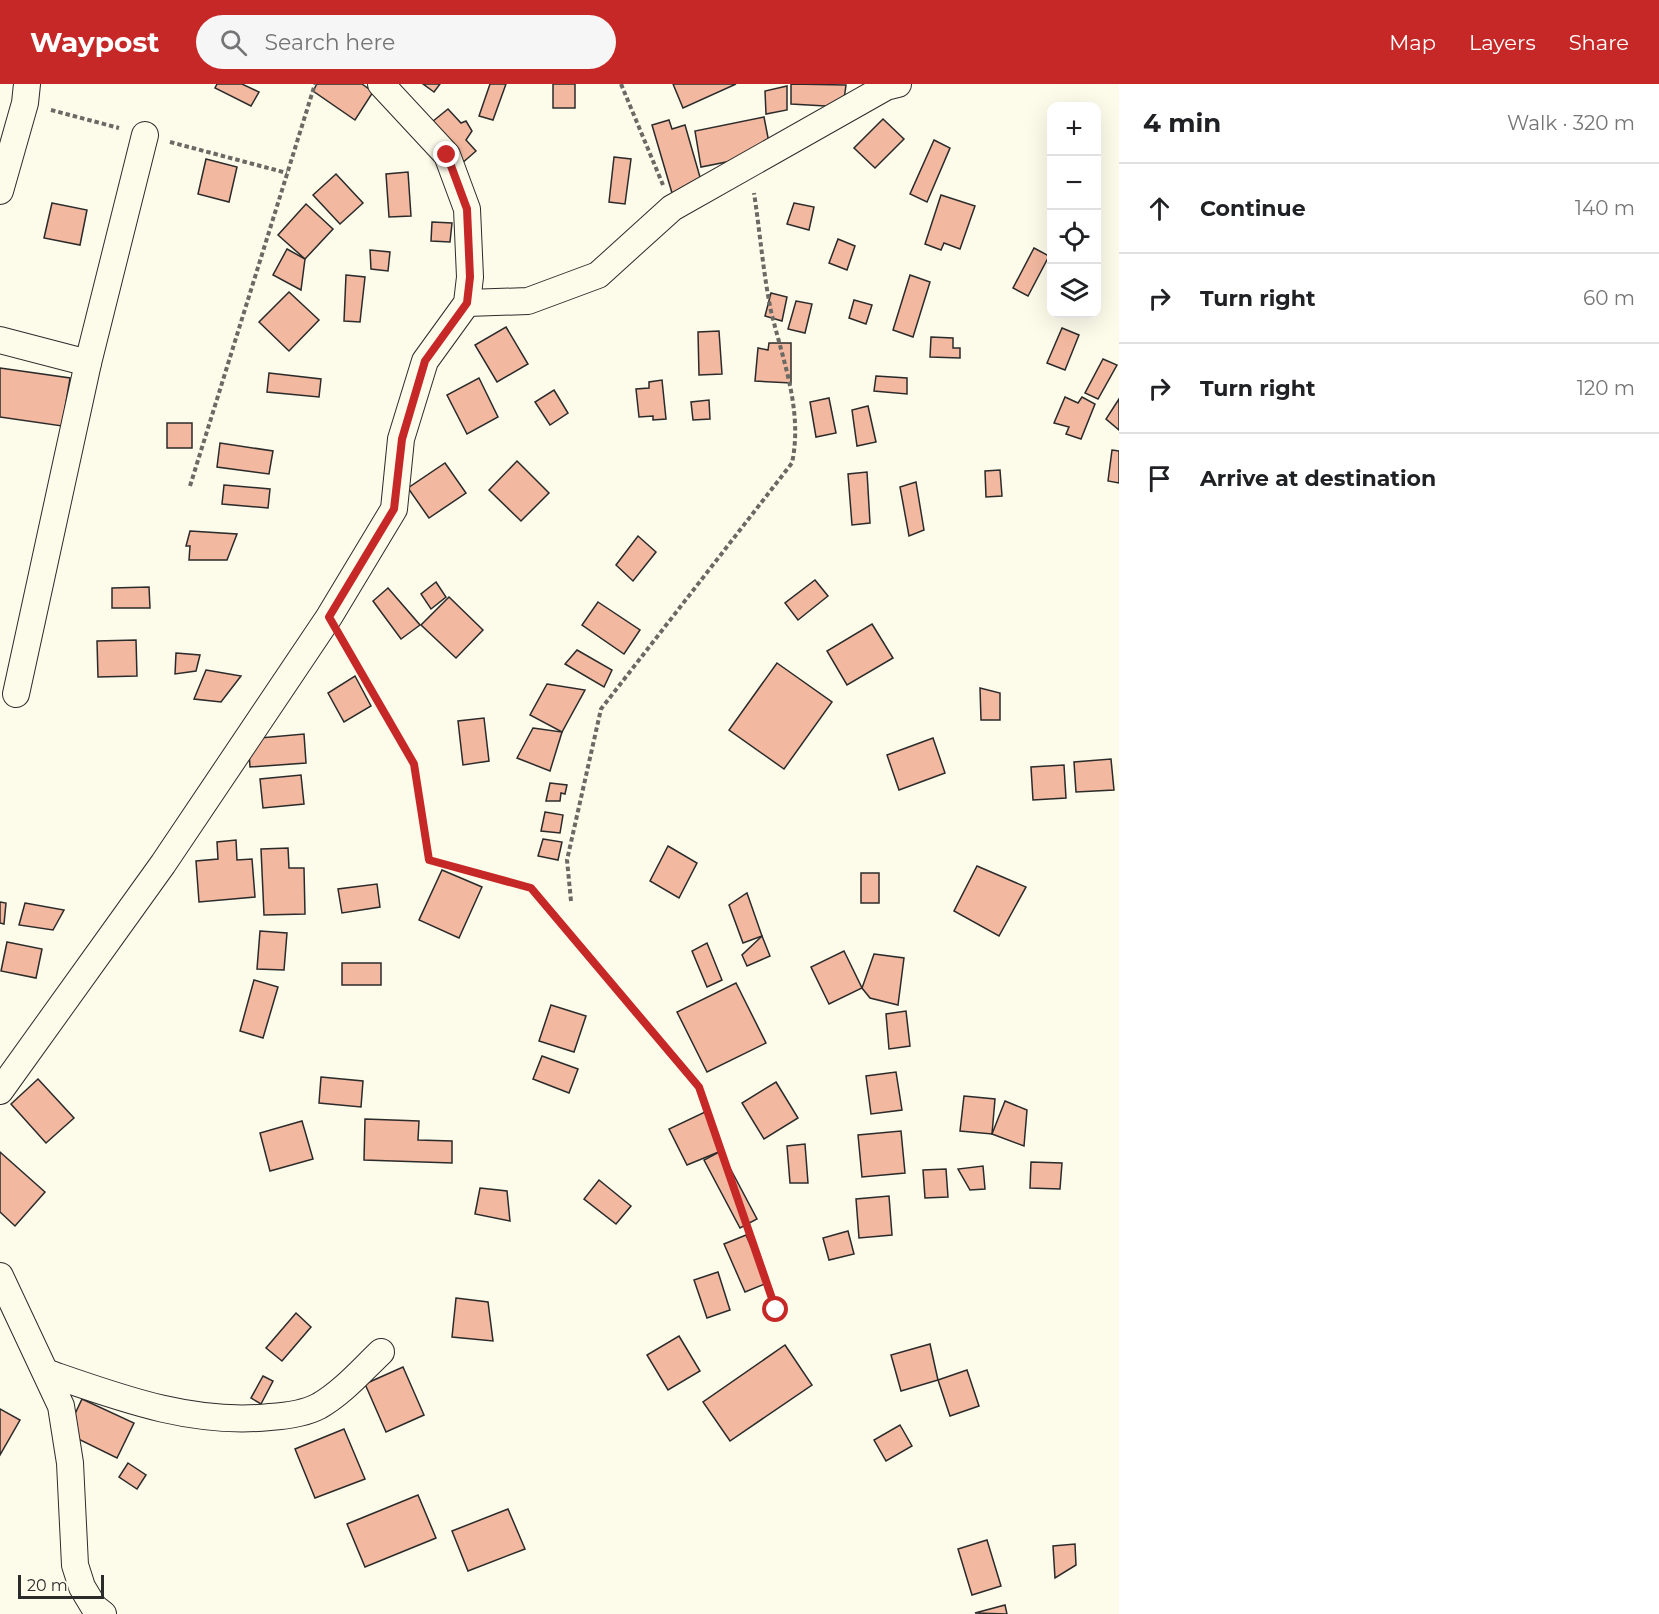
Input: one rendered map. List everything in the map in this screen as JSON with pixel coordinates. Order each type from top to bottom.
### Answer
[{"type":"street","points":[[0,191],[8,130],[27,84]]},
{"type":"street","points":[[0,1090],[163,864],[329,617],[394,509],[402,439],[425,361],[467,303],[470,277],[467,209],[447,155],[381,84]]},
{"type":"street","points":[[467,303],[528,301],[598,275],[672,208],[886,87],[898,84]]},
{"type":"street","points":[[16,694],[88,363],[145,135]]},
{"type":"street","points":[[0,340],[88,363]]},
{"type":"street","points":[[0,1276],[48,1373],[61,1406],[70,1463],[75,1565],[82,1587],[94,1606],[103,1614]]},
{"type":"street","points":[[48,1373],[160,1409],[195,1416],[240,1420],[294,1415],[318,1406],[381,1352]]},
{"type":"path","points":[[190,486],[315,84]]},
{"type":"path","points":[[621,84],[635,111],[672,208]]},
{"type":"path","points":[[572,901],[567,860],[601,709],[792,463],[797,441],[791,386],[771,309],[750,165]]},
{"type":"path","points":[[329,617],[414,764],[429,860],[531,888],[699,1087],[776,1310]]},
{"type":"building","points":[[217,84],[242,84],[259,92],[251,106],[215,88]]},
{"type":"building","points":[[317,84],[362,84],[373,92],[355,120],[313,91]]},
{"type":"building","points":[[423,84],[440,84],[434,92]]},
{"type":"building","points":[[490,84],[506,84],[493,120],[479,116]]},
{"type":"building","points":[[553,84],[575,84],[575,108],[553,108]]},
{"type":"building","points":[[673,84],[736,84],[683,108]]},
{"type":"building","points":[[791,84],[846,85],[843,107],[791,104]]},
{"type":"building","points":[[787,86],[787,110],[766,114],[765,91]]},
{"type":"building","points":[[448,109],[461,123],[466,121],[472,131],[466,140],[476,151],[460,165],[427,126]]},
{"type":"building","points":[[764,117],[771,153],[701,167],[695,131]]},
{"type":"building","points":[[883,119],[904,139],[875,168],[854,148]]},
{"type":"building","points":[[669,120],[672,129],[685,125],[702,184],[672,193],[652,125]]},
{"type":"building","points":[[934,140],[950,148],[927,202],[910,194]]},
{"type":"building","points":[[614,157],[631,159],[625,204],[609,202]]},
{"type":"building","points":[[206,159],[237,167],[229,202],[198,194]]},
{"type":"building","points":[[408,172],[411,216],[389,217],[386,174]]},
{"type":"building","points":[[336,174],[363,203],[340,224],[313,195]]},
{"type":"building","points":[[941,195],[975,206],[960,249],[944,243],[941,250],[925,244]]},
{"type":"building","points":[[52,203],[87,210],[80,245],[44,238]]},
{"type":"building","points":[[794,203],[814,207],[809,230],[787,224]]},
{"type":"building","points":[[306,204],[333,229],[305,259],[278,235]]},
{"type":"building","points":[[432,222],[452,223],[450,242],[431,241]]},
{"type":"building","points":[[838,239],[855,246],[847,270],[829,263]]},
{"type":"building","points":[[1034,248],[1047,255],[1047,260],[1028,296],[1013,288]]},
{"type":"building","points":[[287,249],[305,259],[301,290],[273,275]]},
{"type":"building","points":[[370,250],[390,252],[388,271],[371,269]]},
{"type":"building","points":[[346,275],[365,277],[360,322],[344,321]]},
{"type":"building","points":[[910,275],[930,282],[913,337],[893,330]]},
{"type":"building","points":[[289,292],[319,320],[289,351],[259,322]]},
{"type":"building","points":[[771,293],[787,297],[782,321],[765,316]]},
{"type":"building","points":[[854,300],[872,305],[866,324],[849,318]]},
{"type":"building","points":[[796,301],[812,304],[805,333],[788,329]]},
{"type":"building","points":[[506,327],[528,364],[497,382],[475,345]]},
{"type":"building","points":[[1062,328],[1079,335],[1065,370],[1047,363]]},
{"type":"building","points":[[719,331],[722,374],[699,375],[698,332]]},
{"type":"building","points":[[931,337],[953,338],[953,348],[960,348],[960,358],[930,357]]},
{"type":"building","points":[[769,343],[791,343],[791,383],[755,381],[758,348],[768,350]]},
{"type":"building","points":[[1103,359],[1117,365],[1098,399],[1085,393]]},
{"type":"building","points":[[0,368],[70,378],[62,426],[0,417]]},
{"type":"building","points":[[269,373],[321,379],[319,397],[267,392]]},
{"type":"building","points":[[876,376],[907,378],[907,394],[874,391]]},
{"type":"building","points":[[479,378],[498,417],[467,434],[447,395]]},
{"type":"building","points":[[662,380],[666,419],[653,420],[653,416],[639,417],[636,389],[649,388],[649,382]]},
{"type":"building","points":[[554,390],[568,413],[550,425],[535,402]]},
{"type":"building","points":[[1065,397],[1078,403],[1082,397],[1095,404],[1081,439],[1066,434],[1069,427],[1054,423]]},
{"type":"building","points":[[829,398],[836,433],[816,437],[810,402]]},
{"type":"building","points":[[1119,399],[1119,430],[1106,419]]},
{"type":"building","points":[[709,400],[710,419],[693,420],[691,402]]},
{"type":"building","points":[[868,406],[876,442],[857,446],[852,410]]},
{"type":"building","points":[[167,423],[192,423],[192,448],[167,448]]},
{"type":"building","points":[[220,443],[273,451],[269,474],[217,467]]},
{"type":"building","points":[[1112,450],[1119,451],[1119,483],[1108,481]]},
{"type":"building","points":[[517,461],[549,493],[521,521],[489,490]]},
{"type":"building","points":[[445,463],[466,493],[429,518],[408,488]]},
{"type":"building","points":[[1000,470],[1002,496],[986,497],[985,471]]},
{"type":"building","points":[[867,472],[870,523],[852,525],[848,474]]},
{"type":"building","points":[[916,482],[924,530],[909,536],[900,487]]},
{"type":"building","points":[[224,485],[270,489],[268,508],[222,504]]},
{"type":"building","points":[[190,531],[237,534],[227,560],[189,560],[190,546],[186,546]]},
{"type":"building","points":[[638,536],[656,552],[633,581],[616,565]]},
{"type":"building","points":[[815,580],[828,596],[798,620],[785,603]]},
{"type":"building","points":[[436,582],[446,597],[431,609],[421,594]]},
{"type":"building","points":[[149,587],[150,608],[112,608],[112,588]]},
{"type":"building","points":[[388,588],[420,625],[401,639],[373,601]]},
{"type":"building","points":[[449,597],[483,630],[456,658],[421,625]]},
{"type":"building","points":[[598,602],[640,630],[624,654],[582,625]]},
{"type":"building","points":[[872,624],[893,658],[847,685],[827,651]]},
{"type":"building","points":[[136,640],[137,676],[98,677],[97,641]]},
{"type":"building","points":[[577,650],[612,670],[604,687],[565,664]]},
{"type":"building","points":[[176,653],[200,655],[196,671],[175,674]]},
{"type":"building","points":[[777,663],[832,702],[784,769],[729,730]]},
{"type":"building","points":[[206,670],[241,676],[221,702],[194,699]]},
{"type":"building","points":[[355,676],[371,706],[344,722],[328,693]]},
{"type":"building","points":[[547,684],[585,690],[562,732],[530,715]]},
{"type":"building","points":[[980,688],[1000,693],[1000,720],[981,720]]},
{"type":"building","points":[[484,718],[489,761],[463,765],[458,721]]},
{"type":"building","points":[[533,728],[562,732],[550,771],[517,758]]},
{"type":"building","points":[[304,734],[306,763],[250,767],[248,739]]},
{"type":"building","points":[[933,738],[945,773],[899,790],[887,755]]},
{"type":"building","points":[[1111,759],[1114,790],[1076,792],[1074,762]]},
{"type":"building","points":[[1064,765],[1066,798],[1033,800],[1031,767]]},
{"type":"building","points":[[301,775],[304,804],[263,808],[260,779]]},
{"type":"building","points":[[550,783],[567,785],[565,794],[561,793],[560,801],[546,801]]},
{"type":"building","points":[[545,812],[563,815],[560,833],[541,831]]},
{"type":"building","points":[[543,839],[562,842],[558,860],[538,856]]},
{"type":"building","points":[[236,840],[237,860],[252,859],[255,897],[199,902],[196,861],[218,859],[217,842]]},
{"type":"building","points":[[668,846],[697,863],[679,898],[650,881]]},
{"type":"building","points":[[288,848],[289,868],[304,868],[305,914],[264,915],[261,849]]},
{"type":"building","points":[[977,866],[1026,887],[999,936],[954,911]]},
{"type":"building","points":[[442,870],[482,887],[459,938],[419,920]]},
{"type":"building","points":[[861,873],[879,873],[879,903],[861,903]]},
{"type":"building","points":[[377,884],[380,907],[342,913],[338,889]]},
{"type":"building","points":[[747,893],[762,936],[743,943],[729,905]]},
{"type":"building","points":[[0,902],[6,903],[4,924],[0,923]]},
{"type":"building","points":[[25,903],[64,910],[53,930],[19,925]]},
{"type":"building","points":[[260,931],[287,933],[284,970],[257,969]]},
{"type":"building","points":[[762,936],[770,956],[747,966],[742,955]]},
{"type":"building","points":[[7,942],[42,949],[36,978],[1,971]]},
{"type":"building","points":[[707,943],[722,980],[707,987],[692,951]]},
{"type":"building","points":[[844,951],[862,988],[829,1004],[811,967]]},
{"type":"building","points":[[874,954],[904,958],[898,1005],[870,998],[862,988]]},
{"type":"building","points":[[342,963],[381,963],[381,985],[342,985]]},
{"type":"building","points":[[254,980],[278,987],[263,1038],[240,1031]]},
{"type":"building","points":[[736,983],[766,1043],[707,1072],[677,1012]]},
{"type":"building","points":[[551,1005],[586,1016],[574,1052],[539,1041]]},
{"type":"building","points":[[906,1011],[910,1046],[889,1049],[886,1014]]},
{"type":"building","points":[[542,1056],[578,1069],[569,1093],[533,1079]]},
{"type":"building","points":[[896,1072],[902,1110],[871,1114],[866,1076]]},
{"type":"building","points":[[321,1077],[363,1081],[361,1107],[319,1103]]},
{"type":"building","points":[[38,1079],[74,1118],[46,1143],[11,1104]]},
{"type":"building","points":[[776,1082],[798,1118],[764,1139],[742,1103]]},
{"type":"building","points":[[964,1096],[995,1099],[992,1134],[960,1131]]},
{"type":"building","points":[[1005,1101],[1027,1110],[1024,1146],[992,1134]]},
{"type":"building","points":[[705,1112],[721,1151],[687,1165],[669,1129]]},
{"type":"building","points":[[365,1119],[419,1121],[418,1140],[452,1141],[452,1163],[364,1160]]},
{"type":"building","points":[[302,1121],[313,1159],[270,1171],[260,1133]]},
{"type":"building","points":[[901,1131],[905,1173],[862,1177],[858,1135]]},
{"type":"building","points":[[805,1144],[808,1183],[790,1183],[787,1146]]},
{"type":"building","points":[[721,1151],[757,1219],[740,1228],[704,1160]]},
{"type":"building","points":[[0,1152],[45,1192],[15,1226],[0,1212]]},
{"type":"building","points":[[1031,1162],[1062,1163],[1060,1189],[1030,1188]]},
{"type":"building","points":[[983,1166],[985,1189],[970,1190],[958,1169]]},
{"type":"building","points":[[946,1169],[948,1197],[925,1198],[923,1170]]},
{"type":"building","points":[[599,1180],[631,1206],[616,1224],[584,1199]]},
{"type":"building","points":[[480,1188],[507,1191],[510,1221],[475,1214]]},
{"type":"building","points":[[889,1196],[892,1235],[859,1238],[856,1199]]},
{"type":"building","points":[[848,1231],[854,1254],[829,1260],[823,1238]]},
{"type":"building","points":[[746,1235],[767,1283],[745,1292],[724,1244]]},
{"type":"building","points":[[718,1272],[730,1310],[707,1318],[694,1280]]},
{"type":"building","points":[[456,1298],[488,1302],[493,1341],[452,1337]]},
{"type":"building","points":[[296,1313],[311,1327],[282,1361],[266,1348]]},
{"type":"building","points":[[679,1336],[700,1371],[668,1390],[647,1355]]},
{"type":"building","points":[[930,1344],[938,1380],[901,1391],[891,1355]]},
{"type":"building","points":[[785,1345],[812,1385],[730,1441],[703,1402]]},
{"type":"building","points":[[403,1367],[424,1415],[386,1432],[365,1384]]},
{"type":"building","points":[[967,1370],[979,1406],[950,1416],[938,1380]]},
{"type":"building","points":[[263,1376],[273,1381],[261,1404],[251,1398]]},
{"type":"building","points":[[82,1399],[134,1423],[117,1458],[66,1433]]},
{"type":"building","points":[[0,1409],[20,1420],[0,1455]]},
{"type":"building","points":[[900,1425],[912,1446],[886,1461],[874,1440]]},
{"type":"building","points":[[344,1429],[365,1479],[315,1498],[295,1449]]},
{"type":"building","points":[[128,1463],[146,1475],[137,1489],[119,1477]]},
{"type":"building","points":[[418,1495],[436,1538],[365,1567],[347,1524]]},
{"type":"building","points":[[508,1509],[525,1549],[468,1571],[452,1531]]},
{"type":"building","points":[[987,1540],[1001,1586],[972,1595],[958,1549]]},
{"type":"building","points":[[1075,1544],[1076,1565],[1055,1578],[1053,1546]]},
{"type":"building","points":[[1005,1605],[1007,1614],[975,1613]]},
{"type":"route","points":[[447,155],[467,209],[470,277],[467,303],[425,361],[402,439],[394,509],[329,617],[414,764],[429,860],[531,888],[699,1087],[776,1310]]}]
